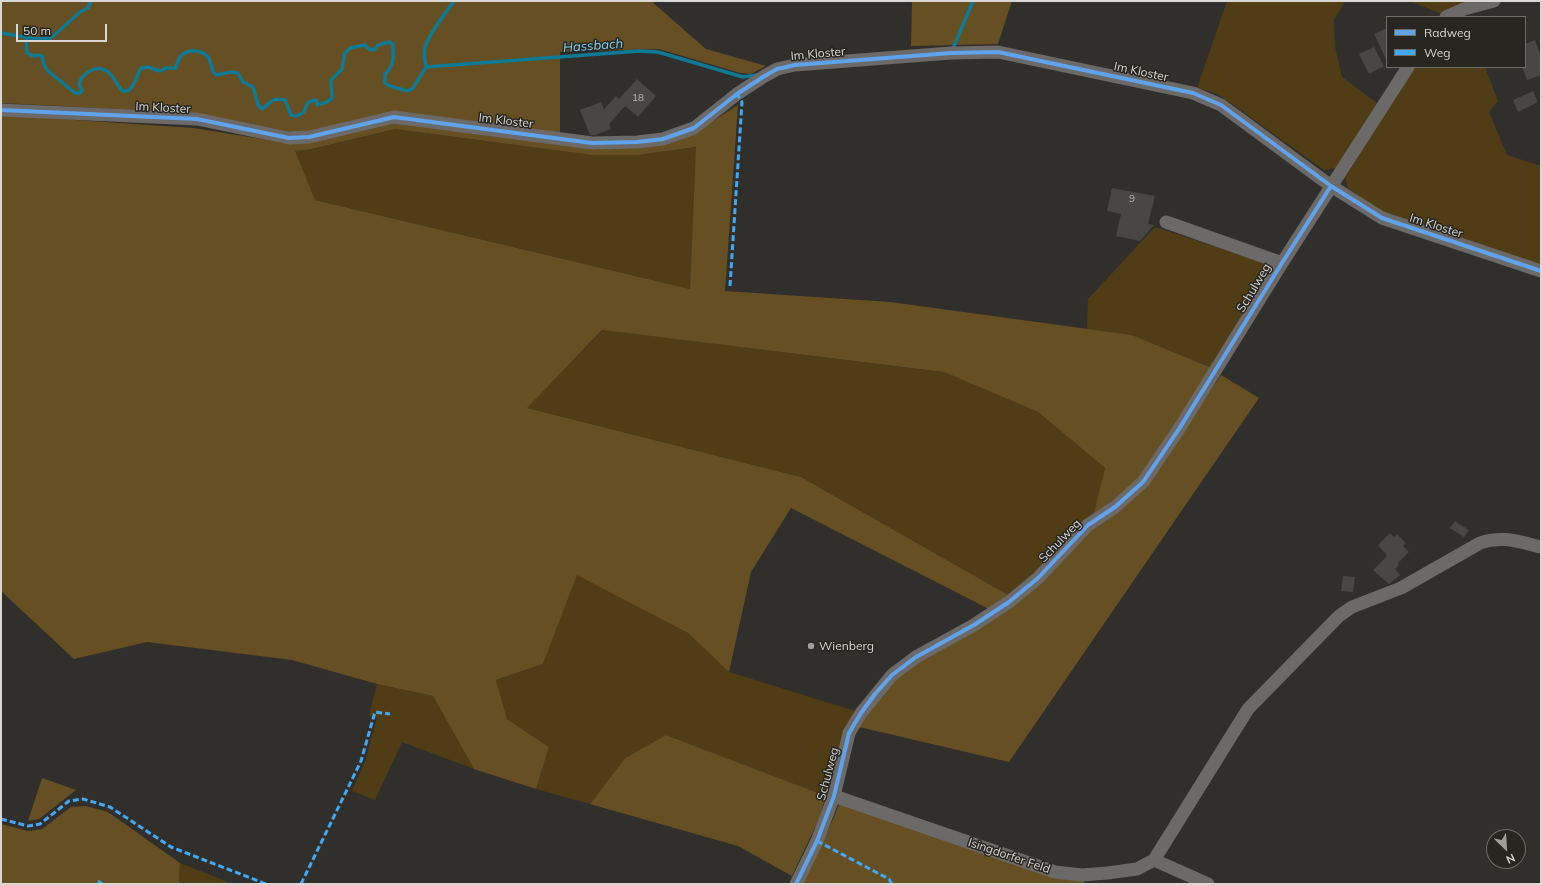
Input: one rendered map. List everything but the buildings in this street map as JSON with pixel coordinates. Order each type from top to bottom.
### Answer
[{"type":"street","points":[[1448,16],[1464,9],[1494,1]]},
{"type":"street","name":"Im Kloster","points":[[1,110],[197,119],[289,138],[309,137],[394,117],[592,143],[637,142],[663,139],[694,128],[748,87],[778,69],[795,65],[857,60],[951,53],[998,52],[1193,93],[1221,105],[1331,186],[1382,218],[1541,271]]},
{"type":"street","name":"Schulweg","points":[[796,884],[817,841],[834,796],[849,733],[861,713],[892,675],[916,657],[974,625],[1009,602],[1038,578],[1088,525],[1115,507],[1143,482],[1179,429],[1282,263],[1407,68]]},
{"type":"street","points":[[1166,222],[1282,263]]},
{"type":"street","points":[[1208,884],[1154,860],[1248,709],[1339,616],[1352,606],[1401,588],[1480,543],[1492,539],[1507,538],[1541,547]]},
{"type":"street","name":"Isingdorfer Feld","points":[[834,796],[1055,872],[1082,875],[1107,873],[1137,868],[1154,860]]},
{"type":"shaded area","points":[[1,1],[651,1],[706,49],[766,66],[751,74],[740,73],[659,49],[560,52],[560,134],[394,113],[307,132],[292,132],[196,113],[1,103]]},
{"type":"shaded area","points":[[912,1],[1012,1],[998,44],[911,46]]},
{"type":"shaded area","points":[[1227,1],[1345,1],[1334,20],[1335,47],[1342,77],[1377,103],[1336,168],[1324,170],[1218,94],[1197,88]]},
{"type":"shaded area","points":[[1410,1],[1473,1],[1442,14]]},
{"type":"shaded area","points":[[1414,68],[1485,68],[1498,101],[1489,112],[1507,155],[1541,166],[1541,266],[1384,214],[1348,188],[1345,178],[1386,110]]},
{"type":"shaded area","points":[[738,105],[725,291],[890,302],[1132,335],[1212,368],[1140,479],[1093,516],[1105,468],[1038,412],[944,372],[602,330],[527,408],[801,477],[1010,596],[991,610],[791,508],[751,572],[729,672],[688,633],[577,575],[543,664],[496,680],[507,719],[549,747],[536,789],[474,769],[433,696],[377,684],[292,660],[147,642],[74,659],[1,591],[1,115],[194,128],[292,144],[395,122],[591,147],[699,130]],"holes":[[[395,129],[592,155],[638,155],[696,147],[690,289],[315,200],[295,151],[312,149]]]},
{"type":"shaded area","points":[[395,129],[592,155],[638,155],[697,147],[690,289],[315,200],[294,151],[313,149]]},
{"type":"shaded area","points":[[1155,227],[1268,264],[1258,294],[1212,368],[1132,335],[1087,329],[1088,299]]},
{"type":"shaded area","points":[[603,330],[944,372],[1038,412],[1105,468],[1093,516],[1056,554],[1010,596],[801,477],[526,408]]},
{"type":"shaded area","points":[[1221,375],[1259,398],[1009,762],[859,727],[879,697],[895,679],[919,662],[1025,596],[1183,432]]},
{"type":"shaded area","points":[[577,574],[688,633],[729,672],[855,711],[842,740],[826,796],[666,735],[625,758],[590,804],[536,789],[549,747],[507,719],[496,680],[543,664]]},
{"type":"shaded area","points":[[377,684],[433,696],[474,769],[402,742],[375,800],[352,791],[365,762],[377,718],[369,715]]},
{"type":"shaded area","points":[[666,735],[826,796],[818,821],[792,876],[738,846],[590,804],[625,758]]},
{"type":"shaded area","points":[[42,778],[76,790],[39,819],[28,821]]},
{"type":"shaded area","points":[[840,802],[1084,880],[1084,884],[802,884]]},
{"type":"shaded area","points":[[86,806],[108,812],[180,863],[179,884],[1,884],[1,824],[28,831],[42,829],[71,807]]},
{"type":"shaded area","points":[[180,863],[233,884],[179,884]]},
{"type":"waterway","points":[[1,33],[36,39],[51,38],[80,12],[88,8],[91,1]]},
{"type":"waterway","name":"Hassbach","points":[[26,37],[27,53],[33,56],[42,56],[44,65],[48,71],[75,93],[80,93],[82,90],[79,84],[84,76],[91,70],[105,70],[111,75],[123,91],[128,91],[132,87],[141,68],[148,67],[160,71],[166,68],[176,68],[178,60],[184,53],[195,51],[203,53],[209,58],[213,71],[216,75],[231,72],[238,73],[243,82],[253,87],[258,105],[262,109],[274,100],[285,100],[291,115],[296,116],[303,113],[310,101],[316,100],[317,105],[327,102],[332,98],[331,80],[342,69],[345,53],[350,48],[365,45],[369,49],[374,50],[378,45],[389,42],[393,44],[393,60],[385,74],[385,83],[407,91],[413,88],[426,67],[424,53],[427,42],[433,30],[454,1]]},
{"type":"waterway","name":"Hassbach","points":[[954,46],[973,1]]},
{"type":"waterway","name":"Hassbach","points":[[426,67],[639,51],[658,52],[743,77],[757,75]]},
{"type":"marked path","points":[[730,286],[742,102],[737,94]]},
{"type":"marked path","points":[[301,884],[361,761],[375,712],[390,714]]},
{"type":"marked path","points":[[1,819],[28,826],[40,824],[69,801],[83,799],[110,807],[171,847],[266,884]]},
{"type":"marked path","points":[[817,841],[889,879],[892,884]]},
{"type":"marked path","points":[[98,881],[102,884]]},
{"type":"cycle path","points":[[1,110],[197,119],[289,138],[309,137],[394,117],[592,143],[637,142],[663,139],[694,128],[737,94],[777,69],[795,65],[951,53],[998,52],[1193,93],[1221,105],[1331,186],[1382,218],[1541,271]]},
{"type":"cycle path","points":[[796,884],[817,841],[834,796],[849,733],[875,694],[892,675],[916,657],[974,625],[1009,602],[1038,578],[1088,525],[1115,507],[1143,482],[1179,429],[1331,186]]},
{"type":"place","name":"Wienberg","points":[[811,646]]}]
